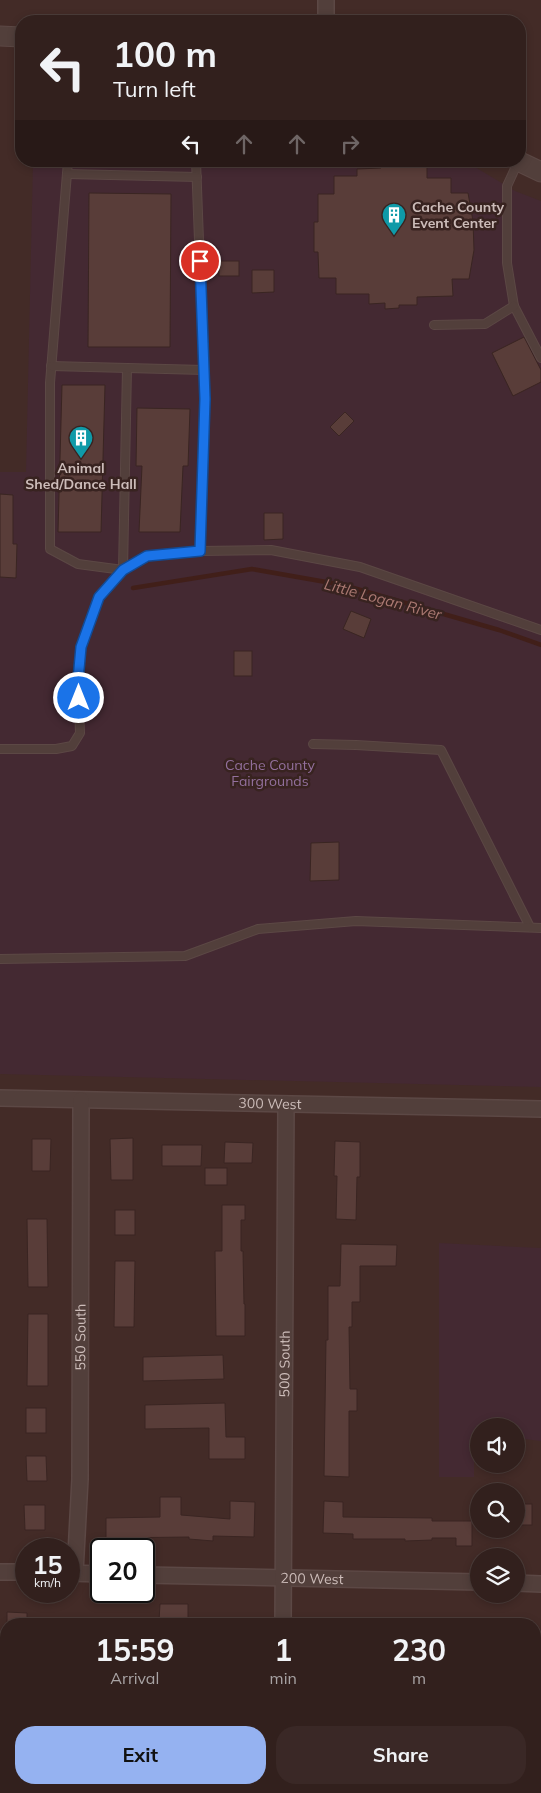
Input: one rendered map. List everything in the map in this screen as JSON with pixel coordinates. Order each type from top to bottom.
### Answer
[{"type":"street","points":[[326,0],[326,15]]},
{"type":"street","points":[[0,36],[15,37]]},
{"type":"street","points":[[526,165],[541,172]]},
{"type":"street","name":"300 West","points":[[0,1098],[541,1109]]},
{"type":"street","name":"550 South","points":[[75,1538],[80,1479],[81,1100]]},
{"type":"street","name":"500 South","points":[[283,1618],[286,1104]]},
{"type":"street","points":[[0,1572],[15,1572]]},
{"type":"street","name":"200 West","points":[[155,1575],[470,1582]]},
{"type":"street","points":[[525,1583],[541,1584]]},
{"type":"lane","points":[[68,167],[50,384],[50,549],[78,564],[123,570]]},
{"type":"lane","points":[[196,167],[205,399],[200,551]]},
{"type":"lane","points":[[515,167],[506,186],[507,263],[514,306],[541,358]]},
{"type":"lane","points":[[68,174],[197,176]]},
{"type":"lane","points":[[434,325],[485,324],[514,306]]},
{"type":"lane","points":[[51,366],[204,370]]},
{"type":"lane","points":[[123,570],[127,368]]},
{"type":"lane","points":[[0,749],[56,749],[72,746],[80,733],[78,680],[81,647],[99,597],[123,570],[147,556],[200,551],[270,550],[360,567],[541,630]]},
{"type":"lane","points":[[313,744],[442,750],[530,927]]},
{"type":"lane","points":[[0,959],[185,956],[258,929],[356,921],[541,928]]},
{"type":"green space","name":"Cache County Fairgrounds","points":[[33,167],[475,167],[515,191],[541,201],[541,1087],[0,1074],[0,472],[26,472]]},
{"type":"green space","points":[[439,1243],[541,1248],[541,1441],[525,1439],[525,1418],[470,1418],[470,1473],[474,1473],[474,1477],[439,1477]]},
{"type":"building","name":"Cache County Event Center","points":[[427,167],[427,178],[451,178],[451,193],[468,193],[473,221],[474,250],[469,279],[452,279],[453,296],[417,297],[417,305],[399,305],[399,308],[385,309],[385,303],[369,304],[369,294],[336,294],[336,278],[319,278],[318,252],[314,252],[314,222],[318,222],[318,194],[334,194],[334,176],[357,176],[357,169]]},
{"type":"building","points":[[89,193],[171,194],[170,347],[88,347]]},
{"type":"building","points":[[219,261],[239,261],[239,276],[219,276]]},
{"type":"building","points":[[252,270],[274,270],[274,292],[252,293]]},
{"type":"building","points":[[524,337],[541,370],[541,382],[513,396],[492,353]]},
{"type":"building","name":"Animal Shed/Dance Hall","points":[[62,385],[105,385],[101,532],[58,532]]},
{"type":"building","points":[[137,408],[190,409],[188,466],[183,466],[180,532],[139,532],[142,466],[136,466]]},
{"type":"building","points":[[345,412],[354,421],[339,436],[330,427]]},
{"type":"building","points":[[0,494],[13,495],[13,544],[17,544],[16,578],[0,577]]},
{"type":"building","points":[[264,513],[283,513],[283,539],[264,540]]},
{"type":"building","points":[[351,611],[371,619],[364,638],[343,629]]},
{"type":"building","points":[[234,651],[252,651],[252,676],[234,676]]},
{"type":"building","points":[[339,842],[339,880],[310,881],[311,843]]},
{"type":"building","points":[[133,1138],[133,1180],[111,1180],[110,1139]]},
{"type":"building","points":[[32,1139],[51,1139],[50,1171],[32,1171]]},
{"type":"building","points":[[335,1141],[360,1142],[360,1177],[357,1177],[356,1220],[336,1219],[337,1176],[334,1176]]},
{"type":"building","points":[[225,1142],[253,1143],[252,1163],[224,1163]]},
{"type":"building","points":[[162,1145],[202,1145],[201,1166],[162,1166]]},
{"type":"building","points":[[205,1168],[227,1168],[227,1185],[205,1185]]},
{"type":"building","points":[[222,1205],[245,1205],[245,1220],[241,1220],[241,1251],[243,1251],[245,1336],[216,1336],[215,1251],[222,1251]]},
{"type":"building","points":[[115,1210],[135,1210],[135,1235],[115,1235]]},
{"type":"building","points":[[27,1219],[47,1219],[48,1287],[28,1287]]},
{"type":"building","points":[[341,1244],[397,1245],[396,1266],[360,1266],[360,1302],[352,1302],[352,1327],[349,1327],[350,1389],[357,1389],[357,1411],[349,1411],[349,1477],[324,1476],[328,1286],[340,1286]]},
{"type":"building","points":[[115,1261],[135,1261],[134,1327],[114,1327]]},
{"type":"building","points":[[28,1314],[48,1314],[48,1386],[27,1386]]},
{"type":"building","points":[[223,1355],[224,1379],[143,1381],[143,1357]]},
{"type":"building","points":[[225,1403],[226,1437],[245,1437],[245,1459],[209,1459],[209,1428],[145,1429],[145,1405]]},
{"type":"building","points":[[26,1408],[46,1408],[46,1433],[26,1433]]},
{"type":"building","points":[[26,1456],[46,1456],[47,1481],[27,1481]]},
{"type":"building","points":[[160,1497],[181,1497],[181,1515],[230,1519],[230,1501],[255,1502],[254,1537],[213,1536],[213,1541],[189,1539],[189,1537],[106,1538],[106,1518],[160,1517]]},
{"type":"building","points":[[324,1501],[343,1502],[343,1517],[432,1518],[432,1521],[470,1521],[472,1546],[456,1546],[456,1538],[405,1541],[405,1539],[353,1539],[353,1534],[323,1533]]},
{"type":"building","points":[[525,1504],[532,1504],[532,1525],[525,1525]]},
{"type":"building","points":[[24,1505],[45,1505],[45,1530],[25,1530]]},
{"type":"building","points":[[160,1604],[188,1604],[188,1618],[159,1618]]},
{"type":"building","points":[[7,1612],[27,1613],[27,1618],[7,1618]]},
{"type":"waterway","name":"Little Logan River","points":[[133,588],[252,569],[343,585],[499,630],[541,645]]},
{"type":"place","name":"Cache County Event Center","points":[[394,236]]},
{"type":"place","name":"Animal Shed/Dance Hall","points":[[81,459]]},
{"type":"route","points":[[79,698],[78,680],[81,647],[99,597],[123,570],[147,556],[200,551],[205,399],[200,261]]}]
